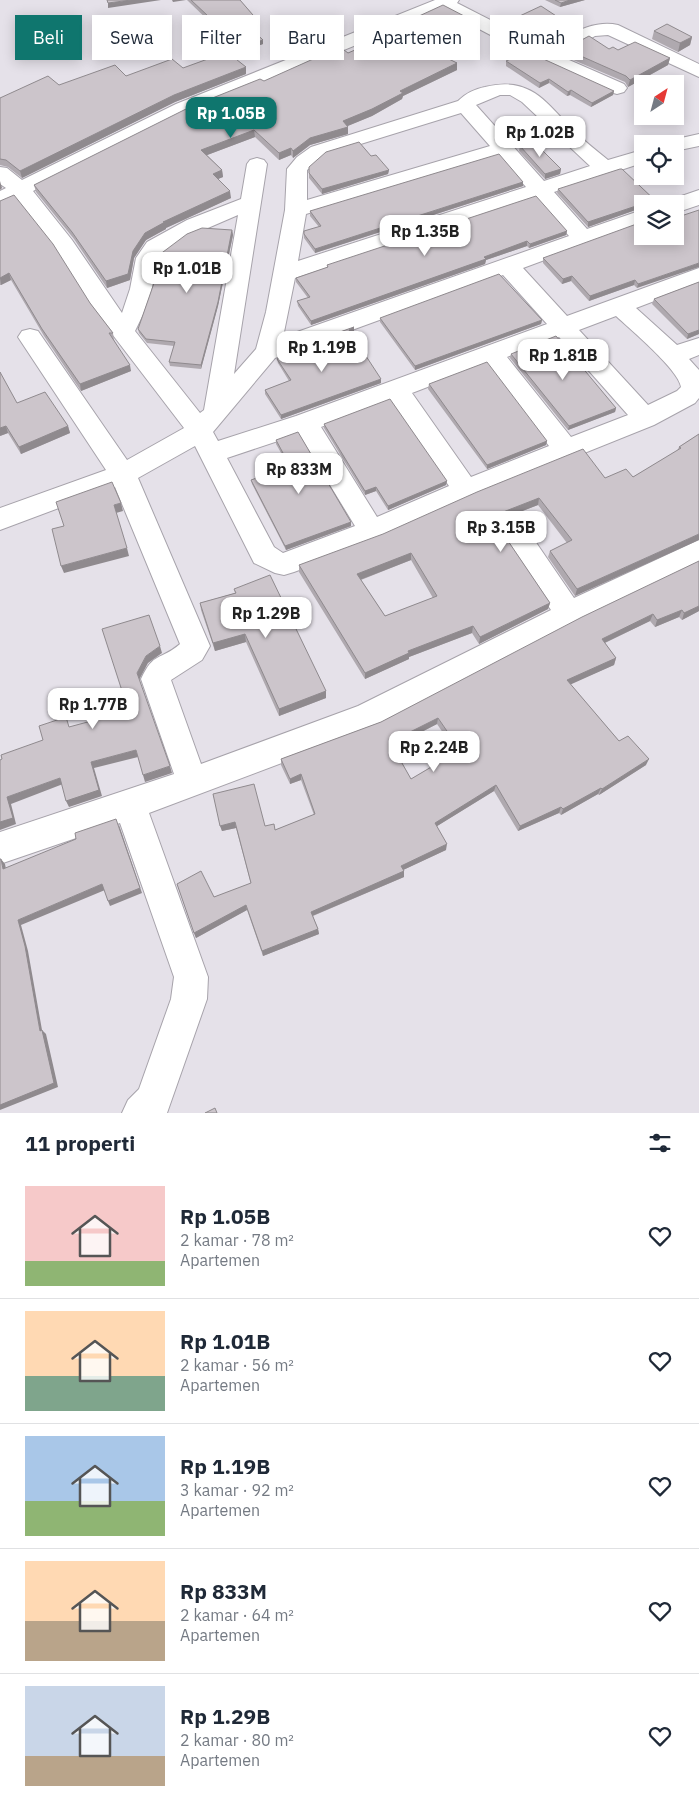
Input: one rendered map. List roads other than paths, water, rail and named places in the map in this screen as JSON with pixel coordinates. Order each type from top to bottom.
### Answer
[{"type":"street","points":[[0,200],[183,108],[447,2],[490,25]]},
{"type":"street","points":[[583,35],[591,31],[611,29],[625,34],[699,71]]},
{"type":"street","points":[[555,60],[617,88]]},
{"type":"street","points":[[209,432],[267,352],[278,312],[296,210],[297,169],[304,161],[318,151],[464,105],[477,96],[501,88],[522,92],[533,99],[561,130],[604,168]]},
{"type":"street","points":[[464,105],[583,238]]},
{"type":"street","points":[[684,143],[699,140]]},
{"type":"street","points":[[296,210],[502,148]]},
{"type":"street","points":[[284,274],[634,159]]},
{"type":"street","points":[[209,432],[257,164]]},
{"type":"street","points":[[0,172],[20,190],[64,245],[85,280],[123,331],[209,432],[264,555],[275,562],[284,564],[645,418],[686,397],[693,389],[692,378],[673,356],[619,305]]},
{"type":"street","points":[[684,203],[699,197]]},
{"type":"street","points":[[123,331],[137,306],[148,257],[154,248],[194,225],[250,203]]},
{"type":"street","points":[[267,352],[634,220]]},
{"type":"street","points":[[508,266],[645,418]]},
{"type":"street","points":[[0,519],[123,474],[209,432],[306,424],[699,276]]},
{"type":"street","points":[[30,337],[123,474],[195,646],[190,654],[161,669],[156,679],[192,782]]},
{"type":"street","points":[[673,356],[699,346]]},
{"type":"street","points":[[491,353],[567,450]]},
{"type":"street","points":[[396,389],[466,490]]},
{"type":"street","points":[[306,424],[372,530]]},
{"type":"street","points":[[512,530],[569,614]]},
{"type":"street","points":[[0,848],[130,805],[369,716],[569,614],[699,551]]},
{"type":"street","points":[[130,805],[191,978],[190,999],[154,1100],[141,1113]]}]
